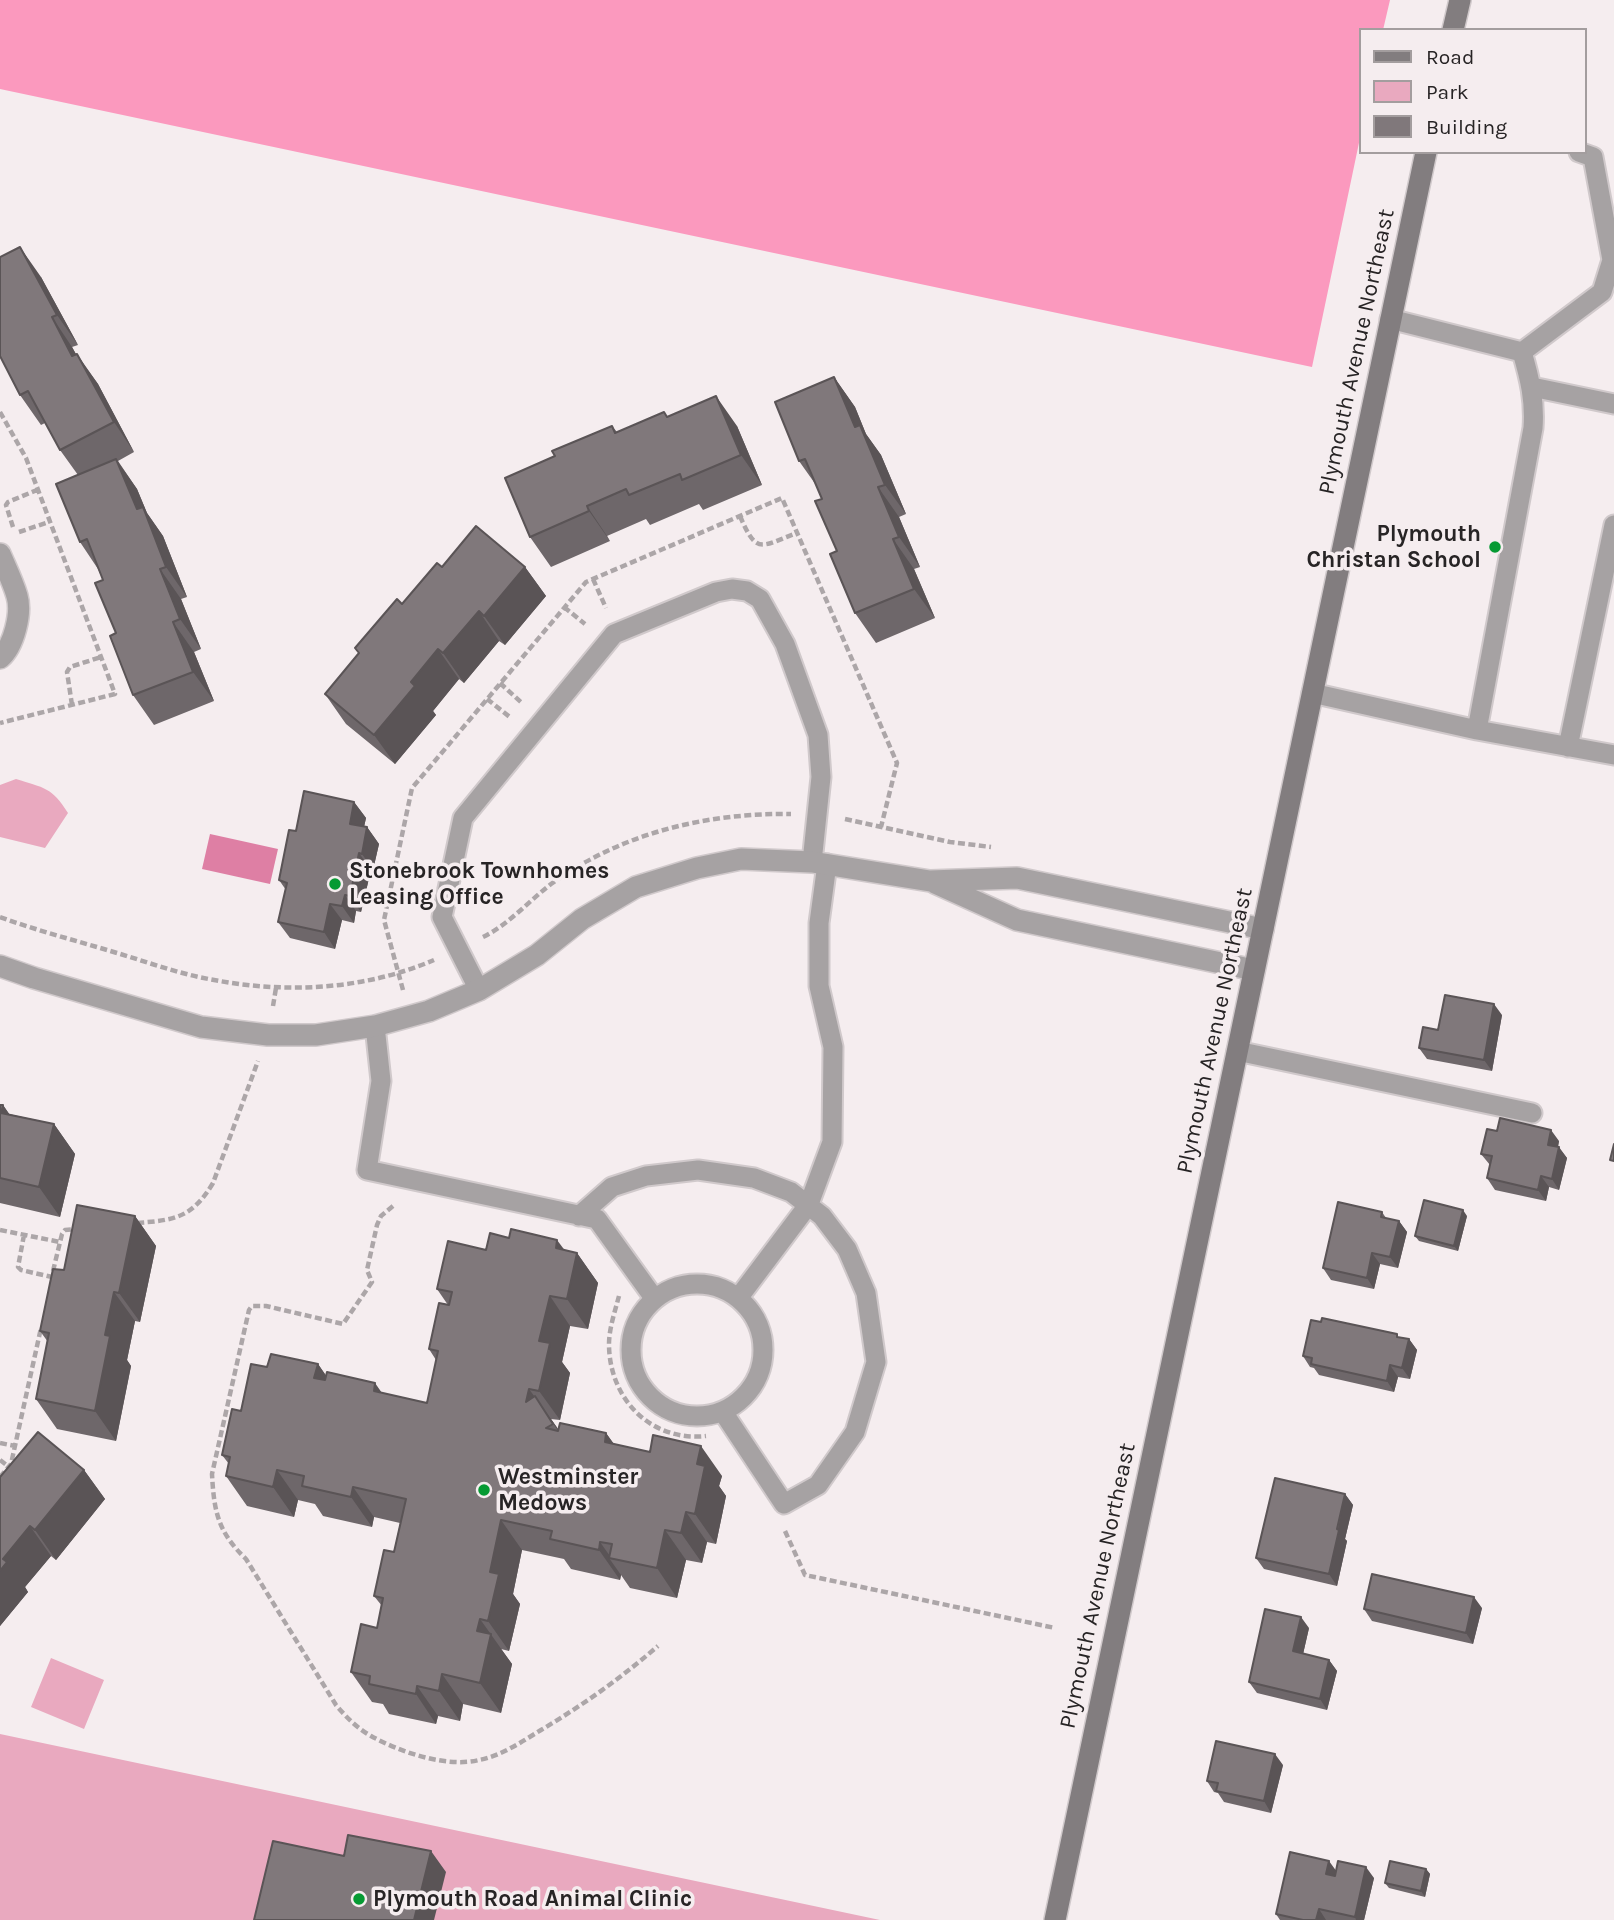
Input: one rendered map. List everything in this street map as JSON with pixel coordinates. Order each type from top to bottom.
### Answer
[{"type":"main road","points":[[1453,28],[1460,0]]},
{"type":"main road","name":"Plymouth Avenue Northeast","points":[[1055,1920],[1426,154]]},
{"type":"street","points":[[0,554],[18,598],[16,626],[6,653],[0,658]]},
{"type":"street","points":[[0,966],[201,1027],[268,1035],[316,1035],[375,1026],[429,1011],[479,990],[537,955],[582,919],[636,887],[697,868],[741,859],[820,863],[930,881],[1017,878],[1263,929]]},
{"type":"street","points":[[930,881],[1017,920],[1254,970]]},
{"type":"lane","points":[[1522,352],[1602,292],[1612,260],[1593,157],[1585,154]]},
{"type":"lane","points":[[1390,319],[1522,352]]},
{"type":"lane","points":[[1477,730],[1533,428],[1535,407],[1522,352]]},
{"type":"lane","points":[[1532,387],[1614,404]]},
{"type":"lane","points":[[1569,747],[1614,525]]},
{"type":"lane","points":[[479,990],[442,918],[463,818],[614,634],[716,592],[732,589],[747,592],[760,599],[785,644],[818,735],[821,777],[818,986],[833,1047],[832,1142],[808,1204],[739,1297]]},
{"type":"lane","points":[[1312,693],[1477,730],[1614,755]]},
{"type":"lane","points":[[375,1026],[382,1082],[367,1170],[597,1219],[654,1298]]},
{"type":"lane","points":[[1237,1051],[1532,1113]]},
{"type":"lane","points":[[579,1216],[612,1187],[646,1176],[698,1170],[754,1178],[791,1192],[822,1216],[846,1249],[866,1293],[876,1362],[855,1432],[818,1485],[784,1504],[723,1412]]},
{"type":"lane","points":[[696,1283],[719,1286],[739,1297],[755,1315],[763,1336],[764,1360],[756,1381],[742,1400],[723,1412],[702,1416],[681,1415],[662,1406],[646,1392],[635,1375],[630,1354],[632,1334],[640,1314],[654,1298],[674,1287],[696,1283]]},
{"type":"path","points":[[0,411],[26,458],[115,694],[0,723]]},
{"type":"path","points":[[37,490],[8,502],[6,509],[14,530],[18,533],[49,522]]},
{"type":"path","points":[[410,1016],[384,920],[412,788],[586,582],[782,498],[897,763],[881,827]]},
{"type":"path","points":[[740,516],[750,540],[756,544],[765,545],[797,533]]},
{"type":"path","points":[[593,579],[606,608],[605,617]]},
{"type":"path","points":[[564,607],[591,627]]},
{"type":"path","points":[[72,705],[66,672],[70,667],[101,657]]},
{"type":"path","points":[[500,683],[523,703],[523,710]]},
{"type":"path","points":[[487,699],[509,717],[517,717]]},
{"type":"path","points":[[132,1224],[172,1220],[196,1207],[213,1183],[268,1035],[276,988]]},
{"type":"path","points":[[397,1204],[387,1208],[380,1216],[367,1270],[372,1282],[343,1324],[265,1306],[252,1306],[249,1310],[212,1474],[213,1499],[218,1522],[230,1544],[246,1559],[336,1704],[351,1722],[370,1736],[391,1746],[440,1759],[460,1762],[480,1760],[519,1744],[593,1699],[658,1646]]},
{"type":"path","points":[[49,1290],[65,1230],[78,1229]]},
{"type":"path","points":[[0,1230],[60,1242]]},
{"type":"path","points":[[24,1235],[18,1267],[52,1277]]},
{"type":"path","points":[[620,1289],[609,1341],[614,1377],[622,1397],[650,1424],[669,1434],[692,1438],[714,1436]]},
{"type":"path","points":[[0,1477],[9,1467],[15,1446],[44,1316]]},
{"type":"path","points":[[0,1443],[15,1446]]},
{"type":"path","points":[[0,1460],[9,1467]]},
{"type":"path","points":[[783,1527],[805,1575],[1055,1628]]},
{"type":"green space","points":[[16,779],[52,793],[68,813],[45,848],[0,837],[0,785]]},
{"type":"green space","points":[[51,1658],[104,1680],[84,1729],[31,1707]]},
{"type":"green space","points":[[0,1734],[880,1920],[0,1920]]},
{"type":"shaded area","points":[[0,0],[1390,0],[1383,28],[1358,28],[1358,148],[1312,367],[0,89]]},
{"type":"shaded area","points":[[210,834],[278,849],[270,884],[202,869]]},
{"type":"building","points":[[20,247],[57,315],[52,317],[72,356],[77,354],[114,422],[60,450],[28,391],[20,395],[0,356],[0,257]]},
{"type":"building","points":[[834,377],[855,427],[860,425],[885,485],[878,487],[899,537],[893,539],[914,589],[855,613],[830,554],[837,551],[815,501],[822,499],[805,459],[799,461],[775,402]]},
{"type":"building","points":[[716,396],[741,455],[682,480],[680,474],[629,495],[626,489],[587,506],[589,511],[530,537],[505,478],[555,456],[552,451],[612,426],[615,433],[664,412],[667,417]]},
{"type":"building","points":[[116,459],[137,509],[143,507],[166,567],[160,569],[180,619],[173,622],[193,672],[133,695],[110,636],[116,633],[95,583],[103,580],[87,539],[80,542],[56,484]]},
{"type":"building","points":[[476,526],[525,567],[484,616],[479,611],[443,653],[438,649],[411,682],[415,686],[374,735],[325,694],[359,653],[355,648],[397,599],[402,604],[437,563],[442,567]]},
{"type":"building","points":[[304,791],[354,802],[350,824],[367,827],[350,896],[345,895],[342,906],[330,904],[324,932],[278,922],[287,883],[279,880],[289,830],[296,831]]},
{"type":"building","points":[[1445,995],[1494,1004],[1484,1060],[1419,1048],[1423,1027],[1438,1030]]},
{"type":"building","points":[[0,1105],[3,1105],[1,1113],[54,1124],[39,1187],[0,1178]]},
{"type":"building","points":[[1500,1118],[1551,1130],[1548,1145],[1559,1147],[1552,1179],[1541,1176],[1538,1190],[1487,1178],[1492,1156],[1481,1154],[1487,1129],[1497,1131]]},
{"type":"building","points":[[1614,1144],[1614,1161],[1610,1160]]},
{"type":"building","points":[[1424,1200],[1463,1210],[1454,1246],[1415,1236]]},
{"type":"building","points":[[1338,1202],[1382,1212],[1381,1217],[1399,1221],[1390,1257],[1372,1253],[1367,1278],[1323,1268]]},
{"type":"building","points":[[77,1205],[135,1216],[119,1293],[114,1292],[105,1335],[110,1336],[95,1411],[36,1399],[49,1333],[40,1331],[50,1283],[53,1269],[64,1270]]},
{"type":"building","name":"Westminster Medows","points":[[511,1229],[557,1240],[556,1248],[577,1253],[567,1299],[550,1296],[539,1341],[550,1343],[539,1391],[529,1389],[526,1402],[535,1396],[553,1424],[546,1428],[558,1431],[560,1423],[606,1433],[605,1442],[650,1452],[653,1435],[701,1446],[697,1464],[705,1466],[695,1514],[686,1512],[681,1533],[665,1530],[657,1568],[609,1558],[612,1544],[600,1542],[599,1550],[550,1539],[552,1531],[501,1520],[490,1572],[499,1574],[488,1621],[480,1619],[477,1631],[491,1634],[480,1683],[442,1674],[439,1691],[417,1686],[416,1694],[369,1684],[370,1676],[351,1672],[361,1624],[377,1628],[383,1598],[374,1596],[384,1550],[394,1552],[406,1499],[353,1487],[351,1497],[302,1486],[304,1476],[277,1470],[273,1487],[226,1476],[230,1457],[222,1455],[232,1409],[241,1411],[251,1364],[267,1367],[271,1354],[318,1364],[314,1378],[325,1380],[327,1372],[375,1383],[374,1391],[427,1403],[438,1351],[429,1349],[439,1303],[449,1305],[452,1292],[437,1289],[448,1241],[486,1250],[490,1233],[509,1238]]},
{"type":"building","points":[[1322,1318],[1409,1339],[1402,1368],[1390,1365],[1387,1381],[1311,1364],[1312,1358],[1303,1356],[1311,1320],[1321,1322]]},
{"type":"building","points":[[38,1432],[84,1470],[35,1530],[30,1526],[3,1559],[7,1562],[0,1571],[0,1477]]},
{"type":"building","points":[[1275,1478],[1345,1494],[1329,1574],[1256,1558]]},
{"type":"building","points":[[1372,1574],[1474,1597],[1466,1633],[1364,1609]]},
{"type":"building","points":[[1265,1609],[1301,1617],[1293,1651],[1329,1660],[1320,1699],[1249,1682]]},
{"type":"building","points":[[1216,1741],[1275,1754],[1264,1801],[1216,1791],[1218,1783],[1207,1781]]},
{"type":"building","name":"Plymouth Road Animal Clinic","points":[[348,1835],[431,1851],[414,1920],[254,1920],[273,1841],[344,1856]]},
{"type":"building","points":[[1290,1852],[1329,1861],[1326,1874],[1335,1876],[1338,1861],[1366,1867],[1355,1917],[1319,1909],[1316,1920],[1276,1914]]},
{"type":"building","points":[[1390,1861],[1426,1869],[1421,1891],[1385,1883]]},
{"type":"place","name":"Plymouth Christan School","points":[[1495,547]]},
{"type":"place","name":"Stonebrook Townhomes Leasing Office","points":[[335,884]]},
{"type":"place","name":"Westminster Medows","points":[[484,1490]]},
{"type":"place","name":"Plymouth Road Animal Clinic","points":[[359,1899]]}]
